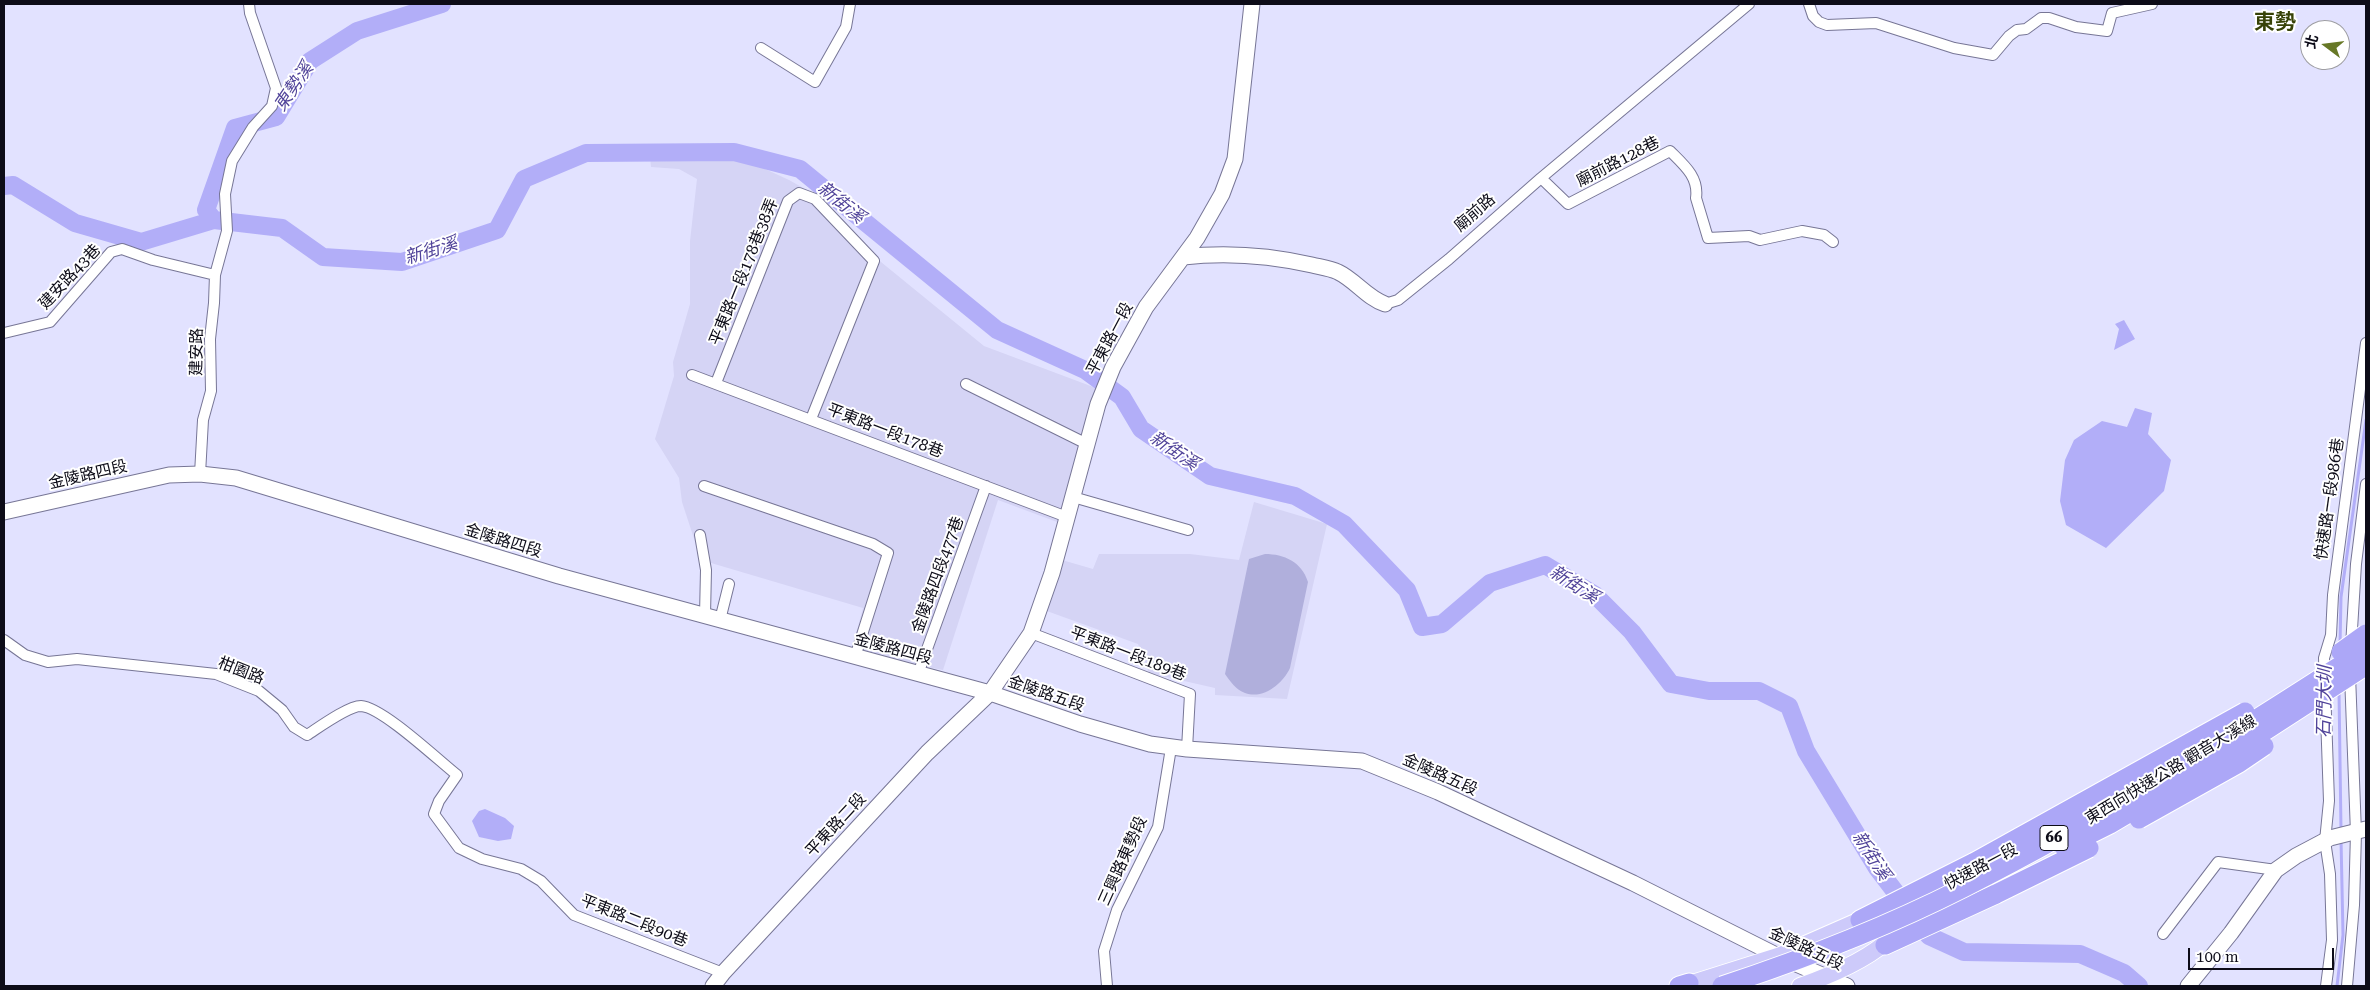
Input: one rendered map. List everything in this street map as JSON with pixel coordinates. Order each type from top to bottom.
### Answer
[{"type":"highway","points":[[1872,916],[1910,899],[2242,714],[2358,647]]},
{"type":"highway","name":"東西向快速公路 觀音大溪線","points":[[1722,986],[1851,939],[1963,888],[2082,823],[2205,751],[2358,647]]},
{"type":"highway","name":"東西向快速公路 觀音大溪線","points":[[1756,986],[1827,962],[2110,824],[2240,747],[2366,665]]},
{"type":"highway","points":[[1892,940],[1996,894],[2084,851],[2239,763],[2353,685]]},
{"type":"main road","name":"平東路一段","points":[[990,693],[1031,633],[1052,573],[1098,404],[1113,367],[1146,307],[1197,238],[1222,194],[1235,159],[1254,5]]},
{"type":"main road","name":"廟前路","points":[[1182,257],[1240,254],[1284,259],[1338,271],[1362,288],[1376,301],[1385,304]]},
{"type":"main road","name":"金陵路四段","points":[[4,512],[169,475],[200,474],[236,478],[559,576],[990,693]]},
{"type":"main road","name":"66","points":[[2326,666],[2358,647]]},
{"type":"main road","name":"快速路一段","points":[[1910,899],[1970,874],[2073,817],[2326,666]]},
{"type":"main road","name":"66","points":[[2327,702],[2353,685],[2366,671]]},
{"type":"main road","name":"金陵路五段","points":[[990,693],[1080,724],[1171,748],[1362,761],[1438,792],[1633,883],[1778,956],[1847,986]]},
{"type":"main road","name":"平東路二段","points":[[714,986],[723,973],[928,753],[990,693]]},
{"type":"main road","name":"快速路一段","points":[[1929,922],[2150,812],[2327,702]]},
{"type":"main road","points":[[2188,986],[2231,933],[2276,870],[2296,856],[2327,840],[2358,832]]},
{"type":"main road","points":[[1683,985],[1778,956],[1872,916]]},
{"type":"main road","points":[[1800,986],[1825,977],[1892,940]]},
{"type":"street","name":"建安路","points":[[200,474],[203,420],[211,391],[210,339],[215,275],[228,231],[225,194],[232,161],[253,126],[272,106],[276,88],[250,13],[249,4]]},
{"type":"street","points":[[761,48],[815,82],[846,27],[850,4]]},
{"type":"street","name":"廟前路","points":[[1385,304],[1398,300],[1450,259],[1541,178],[1749,4]]},
{"type":"street","points":[[1809,4],[1813,16],[1819,22],[1827,25],[1876,23],[1954,48],[1993,55],[2009,36],[2017,30],[2026,29],[2041,18],[2049,18],[2076,27],[2107,31],[2112,13],[2152,4]]},
{"type":"street","name":"廟前路128巷","points":[[1541,178],[1568,204],[1670,151],[1692,174],[1697,192],[1696,198],[1708,238],[1749,236],[1760,240],[1802,230],[1824,235],[1833,242]]},
{"type":"street","name":"平東路一段178巷38弄","points":[[716,383],[788,201],[798,193],[814,200],[874,261],[811,419]]},
{"type":"street","name":"建安路43巷","points":[[4,333],[50,322],[111,252],[122,249],[153,260],[215,275]]},
{"type":"street","name":"快速路一段986巷","points":[[2326,986],[2332,940],[2327,840],[2329,801],[2326,666],[2331,635],[2333,595],[2366,343]]},
{"type":"street","name":"平東路一段178巷","points":[[692,375],[1067,517]]},
{"type":"street","points":[[966,384],[1087,444]]},
{"type":"street","name":"快速路一段986巷","points":[[2347,986],[2358,832],[2353,685],[2358,647],[2356,564],[2366,484]]},
{"type":"street","points":[[704,486],[873,544],[888,553],[855,657]]},
{"type":"street","name":"金陵路四段477巷","points":[[918,674],[986,486]]},
{"type":"street","points":[[1073,496],[1188,530]]},
{"type":"street","points":[[700,535],[706,570],[705,615]]},
{"type":"street","points":[[720,620],[729,584]]},
{"type":"street","name":"平東路一段189巷","points":[[1031,633],[1190,694],[1187,749]]},
{"type":"street","name":"柑園路","points":[[4,640],[25,655],[48,662],[76,659],[216,674],[259,691],[282,710],[294,727],[306,735],[351,708],[360,706],[374,710],[405,731],[412,740],[457,775]]},
{"type":"street","name":"三興路東勢段","points":[[1107,986],[1104,951],[1117,910],[1158,828],[1171,748]]},
{"type":"street","name":"平東路二段90巷","points":[[457,775],[438,801],[434,814],[458,848],[482,859],[521,869],[541,881],[574,915],[723,973]]},
{"type":"street","points":[[2163,934],[2218,862],[2276,870]]},
{"type":"shaded area","points":[[726,155],[750,162],[814,194],[881,262],[984,346],[1096,388],[1057,522],[998,500],[943,670],[851,652],[863,608],[701,560],[682,502],[679,478],[655,439],[674,376],[673,362],[690,304],[690,241],[697,179],[679,169],[651,167],[650,157]]},
{"type":"shaded area","points":[[2124,320],[2135,339],[2114,350],[2119,329],[2115,324]]},
{"type":"shaded area","points":[[2135,408],[2152,413],[2148,434],[2171,460],[2164,491],[2106,548],[2066,525],[2060,501],[2065,460],[2074,440],[2102,421],[2127,427]]},
{"type":"shaded area","points":[[1254,502],[1327,524],[1287,699],[1215,695],[1215,688],[1149,673],[1138,644],[1044,610],[1062,560],[1093,569],[1099,554],[1190,554],[1239,560]]},
{"type":"shaded area","points":[[1272,554],[1291,560],[1301,569],[1308,582],[1290,668],[1283,679],[1272,689],[1252,695],[1239,690],[1225,674],[1249,559]]},
{"type":"shaded area","points":[[485,809],[505,818],[514,826],[511,839],[498,841],[479,837],[472,821],[479,811]]},
{"type":"waterway","name":"東勢溪","points":[[214,220],[206,210],[235,128],[276,117],[310,61],[357,31],[442,4]]},
{"type":"waterway","name":"新街溪","points":[[4,186],[13,185],[75,223],[141,242],[214,220],[282,228],[323,257],[402,262],[497,230],[524,179],[586,153],[734,152],[800,169],[997,330],[1085,370],[1122,397],[1141,429],[1210,476],[1295,496],[1344,524],[1407,590],[1422,627],[1442,624],[1490,583],[1545,565],[1595,595],[1632,632],[1671,684],[1709,691],[1759,691],[1789,706],[1806,751],[1877,868],[1929,936],[1964,952],[2080,954],[2124,973],[2139,986]]},
{"type":"waterway","name":"石門大圳","points":[[2340,645],[2341,597],[2366,420]]},
{"type":"waterway","name":"石門大圳","points":[[2339,691],[2341,830]]},
{"type":"waterway","name":"石門大圳","points":[[2337,986],[2343,935],[2341,839]]},
{"type":"district","name":"東勢","points":[[2275,23]]}]
